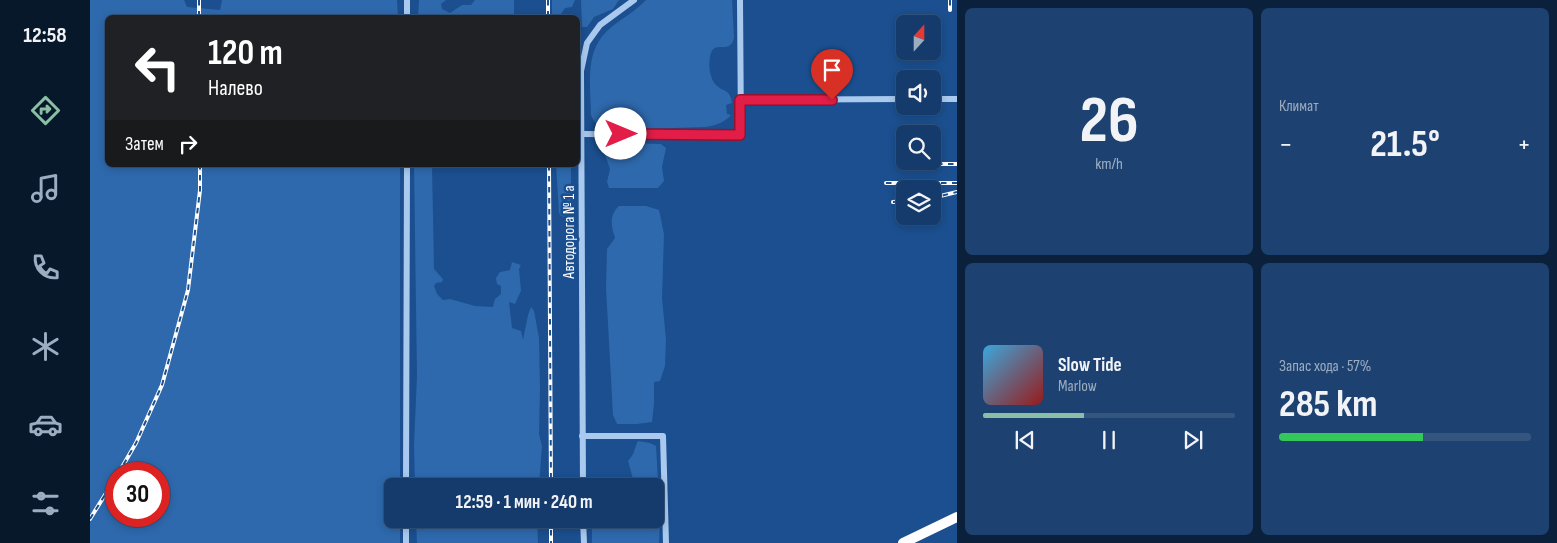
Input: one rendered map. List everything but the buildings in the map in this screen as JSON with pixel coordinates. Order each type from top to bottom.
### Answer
[{"type":"highway","points":[[903,543],[957,518]]},
{"type":"street","points":[[407,0],[407,15]]},
{"type":"street","name":"Автодорога № 1 а","points":[[583,478],[581,71],[587,43],[600,25],[634,0]]},
{"type":"street","points":[[582,134],[740,135],[740,0]]},
{"type":"street","points":[[941,99],[957,98]]},
{"type":"street","points":[[740,100],[896,99]]},
{"type":"street","points":[[406,478],[407,167]]},
{"type":"street","points":[[582,436],[663,436],[666,543]]},
{"type":"street","points":[[406,528],[406,543]]},
{"type":"street","points":[[583,528],[584,543]]},
{"type":"shaded area","points":[[90,0],[184,0],[187,7],[220,10],[222,0],[397,0],[398,15],[105,15],[105,167],[400,167],[400,478],[384,478],[384,528],[400,528],[400,543],[90,543]]},
{"type":"shaded area","points":[[419,0],[446,0],[441,4],[442,9],[450,13],[462,5],[471,5],[475,0],[514,0],[514,15],[418,15]]},
{"type":"shaded area","points":[[552,0],[575,0],[572,7],[565,8],[560,15],[552,15]]},
{"type":"shaded area","points":[[581,0],[619,0],[613,9],[594,17],[587,27],[582,27]]},
{"type":"shaded area","points":[[646,0],[732,0],[734,38],[729,46],[713,49],[710,60],[710,73],[713,81],[718,87],[728,93],[731,98],[732,103],[726,105],[727,114],[731,115],[726,120],[706,127],[610,130],[601,127],[594,121],[591,115],[590,71],[594,50],[606,32]]},
{"type":"shaded area","points":[[617,143],[661,144],[666,148],[662,167],[664,181],[658,188],[609,188],[607,182],[610,169],[605,155]]},
{"type":"shaded area","points":[[414,167],[432,167],[434,269],[443,279],[442,282],[436,283],[434,286],[437,294],[443,300],[450,299],[475,306],[493,307],[495,299],[501,294],[501,286],[497,284],[496,278],[500,272],[510,270],[512,262],[521,265],[519,269],[521,291],[515,304],[509,302],[512,328],[521,331],[523,340],[531,307],[534,311],[539,338],[539,434],[542,446],[540,478],[415,478],[417,375]]},
{"type":"shaded area","points":[[556,167],[571,167],[571,216],[569,218],[561,216],[559,213]]},
{"type":"shaded area","points":[[619,206],[646,206],[659,210],[664,234],[662,298],[666,340],[665,366],[660,381],[654,382],[652,422],[637,424],[617,424],[613,415],[606,288],[607,249],[615,238],[612,217]]},
{"type":"shaded area","points":[[638,441],[656,446],[658,478],[633,478],[628,461]]},
{"type":"shaded area","points":[[416,528],[537,528],[538,543],[417,543]]},
{"type":"shaded area","points":[[592,528],[660,528],[659,543],[592,543]]},
{"type":"railway","points":[[199,0],[199,15]]},
{"type":"railway","points":[[548,0],[548,15]]},
{"type":"railway","points":[[950,0],[950,10]]},
{"type":"railway","points":[[941,164],[957,164]]},
{"type":"railway","points":[[125,462],[136,443],[162,385],[188,290],[200,190],[200,167]]},
{"type":"railway","points":[[549,167],[551,478]]},
{"type":"railway","points":[[886,183],[957,183]]},
{"type":"railway","points":[[941,196],[957,192]]},
{"type":"railway","points":[[90,519],[105,495]]},
{"type":"railway","points":[[551,528],[551,543]]},
{"type":"route","points":[[621,134],[740,135],[740,100],[832,100]]}]
